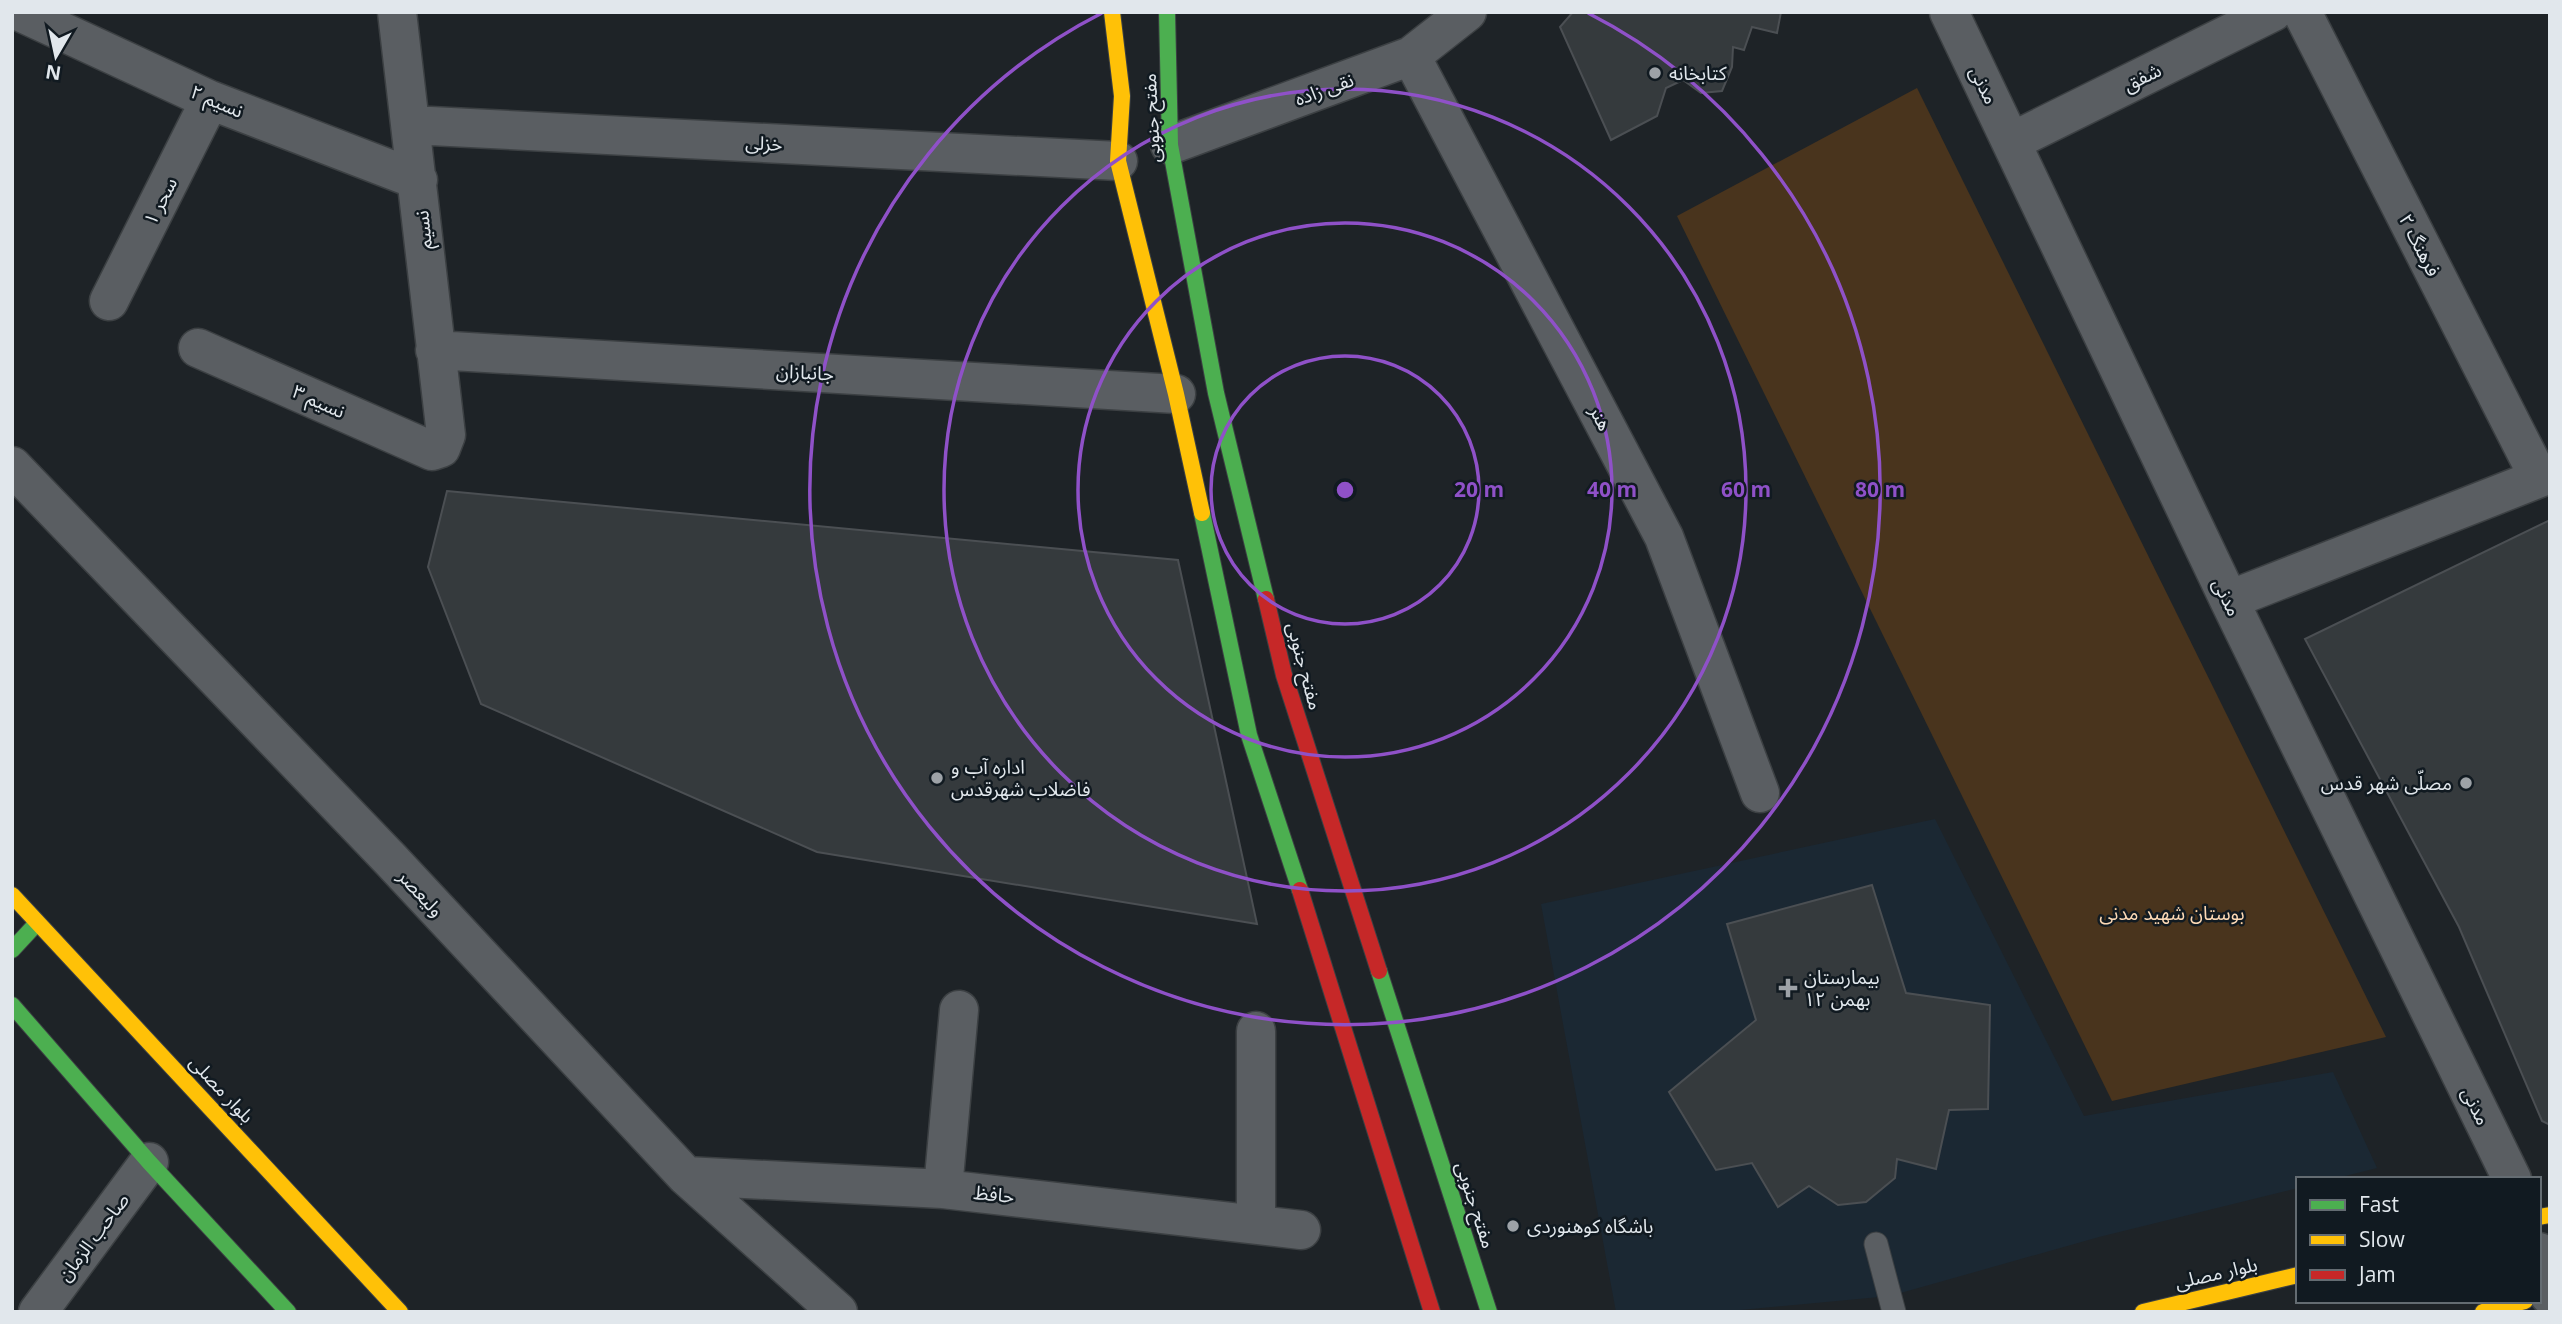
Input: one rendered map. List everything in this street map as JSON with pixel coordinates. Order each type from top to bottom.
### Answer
[{"type":"street","name":"نسیم ۲","points":[[20,12],[211,100],[418,180]]},
{"type":"street","name":"نسیم","points":[[397,12],[446,435],[441,448]]},
{"type":"street","name":"مفتح جنوبی","points":[[1112,12],[1122,96],[1124,159],[1176,394],[1247,687],[1249,735],[1432,1312]]},
{"type":"street","name":"مفتح جنوبی","points":[[1167,12],[1164,147],[1279,677],[1489,1312]]},
{"type":"street","name":"نقی زاده","points":[[1164,147],[1411,57],[1466,12]]},
{"type":"street","name":"مدنی","points":[[1949,12],[2229,600],[2511,1177]]},
{"type":"street","name":"شفق","points":[[2011,142],[2273,12]]},
{"type":"street","name":"فرهنگ ۲","points":[[2302,12],[2544,476]]},
{"type":"street","name":"هنر","points":[[1411,57],[1664,537],[1760,793]]},
{"type":"street","name":"سحر ۱","points":[[109,301],[211,100]]},
{"type":"street","name":"خزلی","points":[[411,125],[1124,159]]},
{"type":"street","name":"نسیم ۳","points":[[198,348],[432,451],[441,448]]},
{"type":"street","name":"جانبازان","points":[[435,350],[1176,394]]},
{"type":"street","name":"ولیعصر","points":[[12,466],[372,840],[686,1176],[838,1312]]},
{"type":"street","points":[[2229,600],[2544,476]]},
{"type":"street","name":"بلوار مصلی","points":[[12,895],[400,1312]]},
{"type":"street","points":[[12,950],[37,923]]},
{"type":"street","points":[[12,1005],[149,1162],[288,1312]]},
{"type":"street","points":[[943,1189],[959,1010]]},
{"type":"street","points":[[1256,1031],[1256,1224]]},
{"type":"street","name":"صاحب الزمان","points":[[38,1312],[149,1162]]},
{"type":"street","name":"حافظ","points":[[686,1176],[943,1189],[1301,1230]]},
{"type":"street","points":[[2541,1260],[2550,1295]]},
{"type":"street","name":"بلوار مصلی","points":[[2143,1312],[2296,1275]]},
{"type":"street","points":[[2483,1312],[2517,1303]]},
{"type":"lane","points":[[1875,1244],[1894,1312]]},
{"type":"shaded area","name":"بیمارستان ۱۲ بهمن","points":[[1935,819],[2084,1116],[2333,1072],[2377,1168],[2341,1177],[2296,1177],[2296,1188],[2099,1237],[1890,1296],[1719,1312],[1616,1312],[1541,904]]},
{"type":"green space","name":"بوستان شهید مدنی","points":[[1917,88],[2386,1037],[2112,1101],[1677,216]]},
{"type":"building","name":"کتابخانه","points":[[1573,12],[1781,12],[1777,33],[1752,27],[1744,50],[1733,47],[1732,67],[1722,91],[1701,93],[1683,80],[1666,88],[1657,116],[1611,140],[1560,27]]},
{"type":"building","name":"اداره آب و فاضلاب شهرقدس","points":[[447,491],[1178,560],[1257,924],[817,852],[481,704],[428,567]]},
{"type":"building","name":"مصلّی شهر قدس","points":[[2550,520],[2550,1125],[2542,1121],[2459,927],[2305,639]]},
{"type":"building","points":[[1872,885],[1906,993],[1990,1005],[1988,1109],[1949,1110],[1936,1169],[1897,1159],[1895,1178],[1866,1202],[1838,1205],[1809,1186],[1778,1207],[1752,1163],[1716,1170],[1669,1092],[1756,1020],[1727,924]]},
{"type":"traffic: fast","points":[[1167,12],[1170,145],[1216,393],[1266,599]]},
{"type":"traffic: fast","points":[[1202,513],[1249,735],[1300,890]]},
{"type":"traffic: fast","points":[[12,950],[37,923]]},
{"type":"traffic: fast","points":[[1379,971],[1489,1312]]},
{"type":"traffic: fast","points":[[12,1005],[149,1162],[288,1312]]},
{"type":"traffic: slow","points":[[1112,12],[1122,96],[1118,161],[1176,394],[1202,513]]},
{"type":"traffic: slow","points":[[12,895],[400,1312]]},
{"type":"traffic: slow","points":[[2541,1217],[2550,1215]]},
{"type":"traffic: slow","points":[[2143,1312],[2296,1275]]},
{"type":"traffic: slow","points":[[2483,1312],[2517,1303]]},
{"type":"traffic: jam","points":[[1266,599],[1284,675],[1379,971]]},
{"type":"traffic: jam","points":[[1300,890],[1432,1312]]},
{"type":"place","name":"کتابخانه","points":[[1655,73]]},
{"type":"place","name":"اداره آب و فاضلاب شهرقدس","points":[[937,778]]},
{"type":"place","name":"مصلّی شهر قدس","points":[[2466,783]]},
{"type":"place","name":"بیمارستان ۱۲ بهمن","points":[[1788,988]]},
{"type":"place","name":"باشگاه کوهنوردی","points":[[1513,1226]]}]
